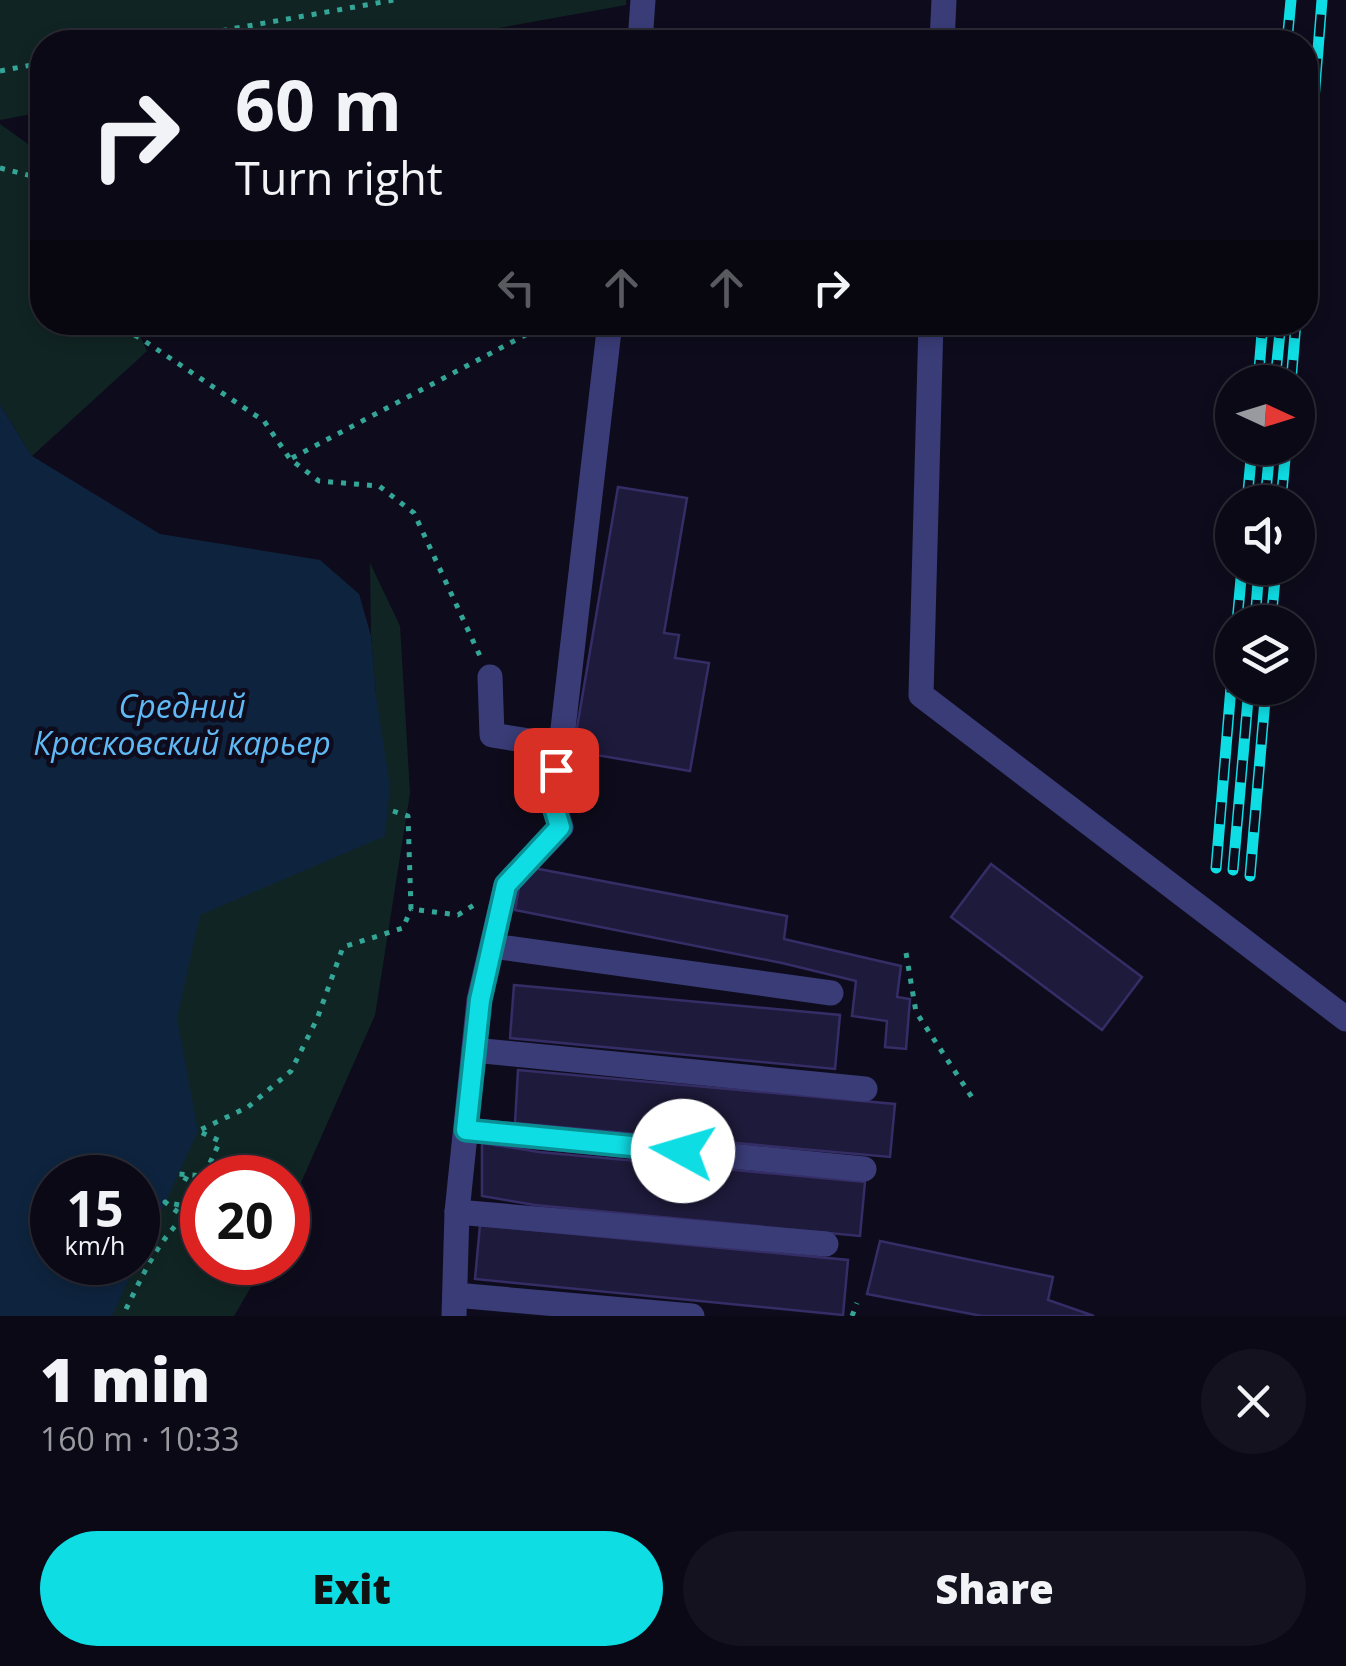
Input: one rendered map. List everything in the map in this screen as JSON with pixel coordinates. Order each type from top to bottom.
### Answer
[{"type":"lane","points":[[641,30],[644,0]]},
{"type":"lane","points":[[943,30],[944,0]]},
{"type":"lane","points":[[608,335],[560,746],[550,794],[560,827],[506,885],[480,1000],[457,1212],[455,1306],[692,1316]]},
{"type":"lane","points":[[930,335],[921,695],[1346,1018]]},
{"type":"lane","points":[[490,677],[492,734],[560,746]]},
{"type":"lane","points":[[492,946],[830,993]]},
{"type":"lane","points":[[474,1050],[866,1089]]},
{"type":"lane","points":[[466,1130],[864,1169]]},
{"type":"lane","points":[[457,1212],[826,1244]]},
{"type":"path","points":[[225,30],[394,0]]},
{"type":"path","points":[[0,71],[30,66]]},
{"type":"path","points":[[0,168],[30,176]]},
{"type":"path","points":[[134,335],[264,421],[290,459],[319,481],[379,486],[414,513],[490,677]]},
{"type":"path","points":[[290,459],[525,335]]},
{"type":"path","points":[[126,1309],[153,1257],[184,1217],[165,1202],[189,1207],[200,1188],[178,1174],[204,1176],[220,1141],[198,1131],[248,1107],[292,1070],[317,1019],[343,947],[404,928],[411,908],[408,816],[393,811]]},
{"type":"path","points":[[411,908],[458,915],[506,885]]},
{"type":"path","points":[[906,953],[916,1012],[973,1099]]},
{"type":"path","points":[[852,1316],[857,1304]]},
{"type":"green space","points":[[0,0],[626,0],[626,5],[487,30],[30,30],[30,114],[0,120]]},
{"type":"green space","points":[[0,124],[30,145],[30,335],[140,335],[147,351],[32,456],[0,405]]},
{"type":"green space","points":[[370,563],[400,626],[410,793],[375,1015],[310,1162],[310,1155],[180,1155],[180,1285],[252,1285],[234,1316],[107,1316],[122,1285],[160,1285],[160,1155],[152,1155],[185,914],[376,695]]},
{"type":"water","name":"Средний Красковский карьер","points":[[0,405],[32,456],[160,534],[320,560],[359,594],[371,636],[390,787],[385,836],[200,915],[177,1018],[198,1131],[187,1155],[180,1155],[180,1170],[160,1214],[160,1155],[30,1155],[30,1285],[126,1285],[112,1316],[0,1316]]},
{"type":"building","points":[[618,487],[687,498],[664,633],[679,635],[675,658],[709,663],[690,771],[573,751]]},
{"type":"building","points":[[991,864],[1142,977],[1102,1030],[951,917]]},
{"type":"building","points":[[523,866],[787,916],[784,939],[901,966],[897,997],[910,999],[906,1049],[885,1047],[887,1021],[852,1016],[856,981],[515,910]]},
{"type":"building","points":[[514,985],[840,1015],[835,1069],[510,1038]]},
{"type":"building","points":[[518,1070],[895,1104],[890,1157],[515,1123]]},
{"type":"building","points":[[482,1143],[539,1152],[865,1182],[860,1236],[535,1205],[482,1196]]},
{"type":"building","points":[[480,1225],[848,1260],[843,1315],[475,1279]]},
{"type":"building","points":[[880,1241],[1053,1277],[1048,1300],[1094,1316],[982,1316],[867,1294]]},
{"type":"railway","points":[[1288,30],[1291,0]]},
{"type":"railway","points":[[1318,50],[1322,0]]},
{"type":"railway","points":[[1259,365],[1262,335]]},
{"type":"railway","points":[[1277,365],[1280,335]]},
{"type":"railway","points":[[1292,365],[1295,335]]},
{"type":"railway","points":[[1249,485],[1250,465]]},
{"type":"railway","points":[[1267,485],[1268,465]]},
{"type":"railway","points":[[1283,485],[1284,465]]},
{"type":"railway","points":[[1239,605],[1240,585]]},
{"type":"railway","points":[[1256,605],[1258,585]]},
{"type":"railway","points":[[1273,605],[1274,585]]},
{"type":"railway","points":[[1216,868],[1230,705]]},
{"type":"railway","points":[[1233,870],[1248,705]]},
{"type":"railway","points":[[1250,876],[1265,705]]},
{"type":"route","points":[[556,770],[550,794],[560,827],[506,885],[480,1000],[466,1130],[683,1151]]}]
